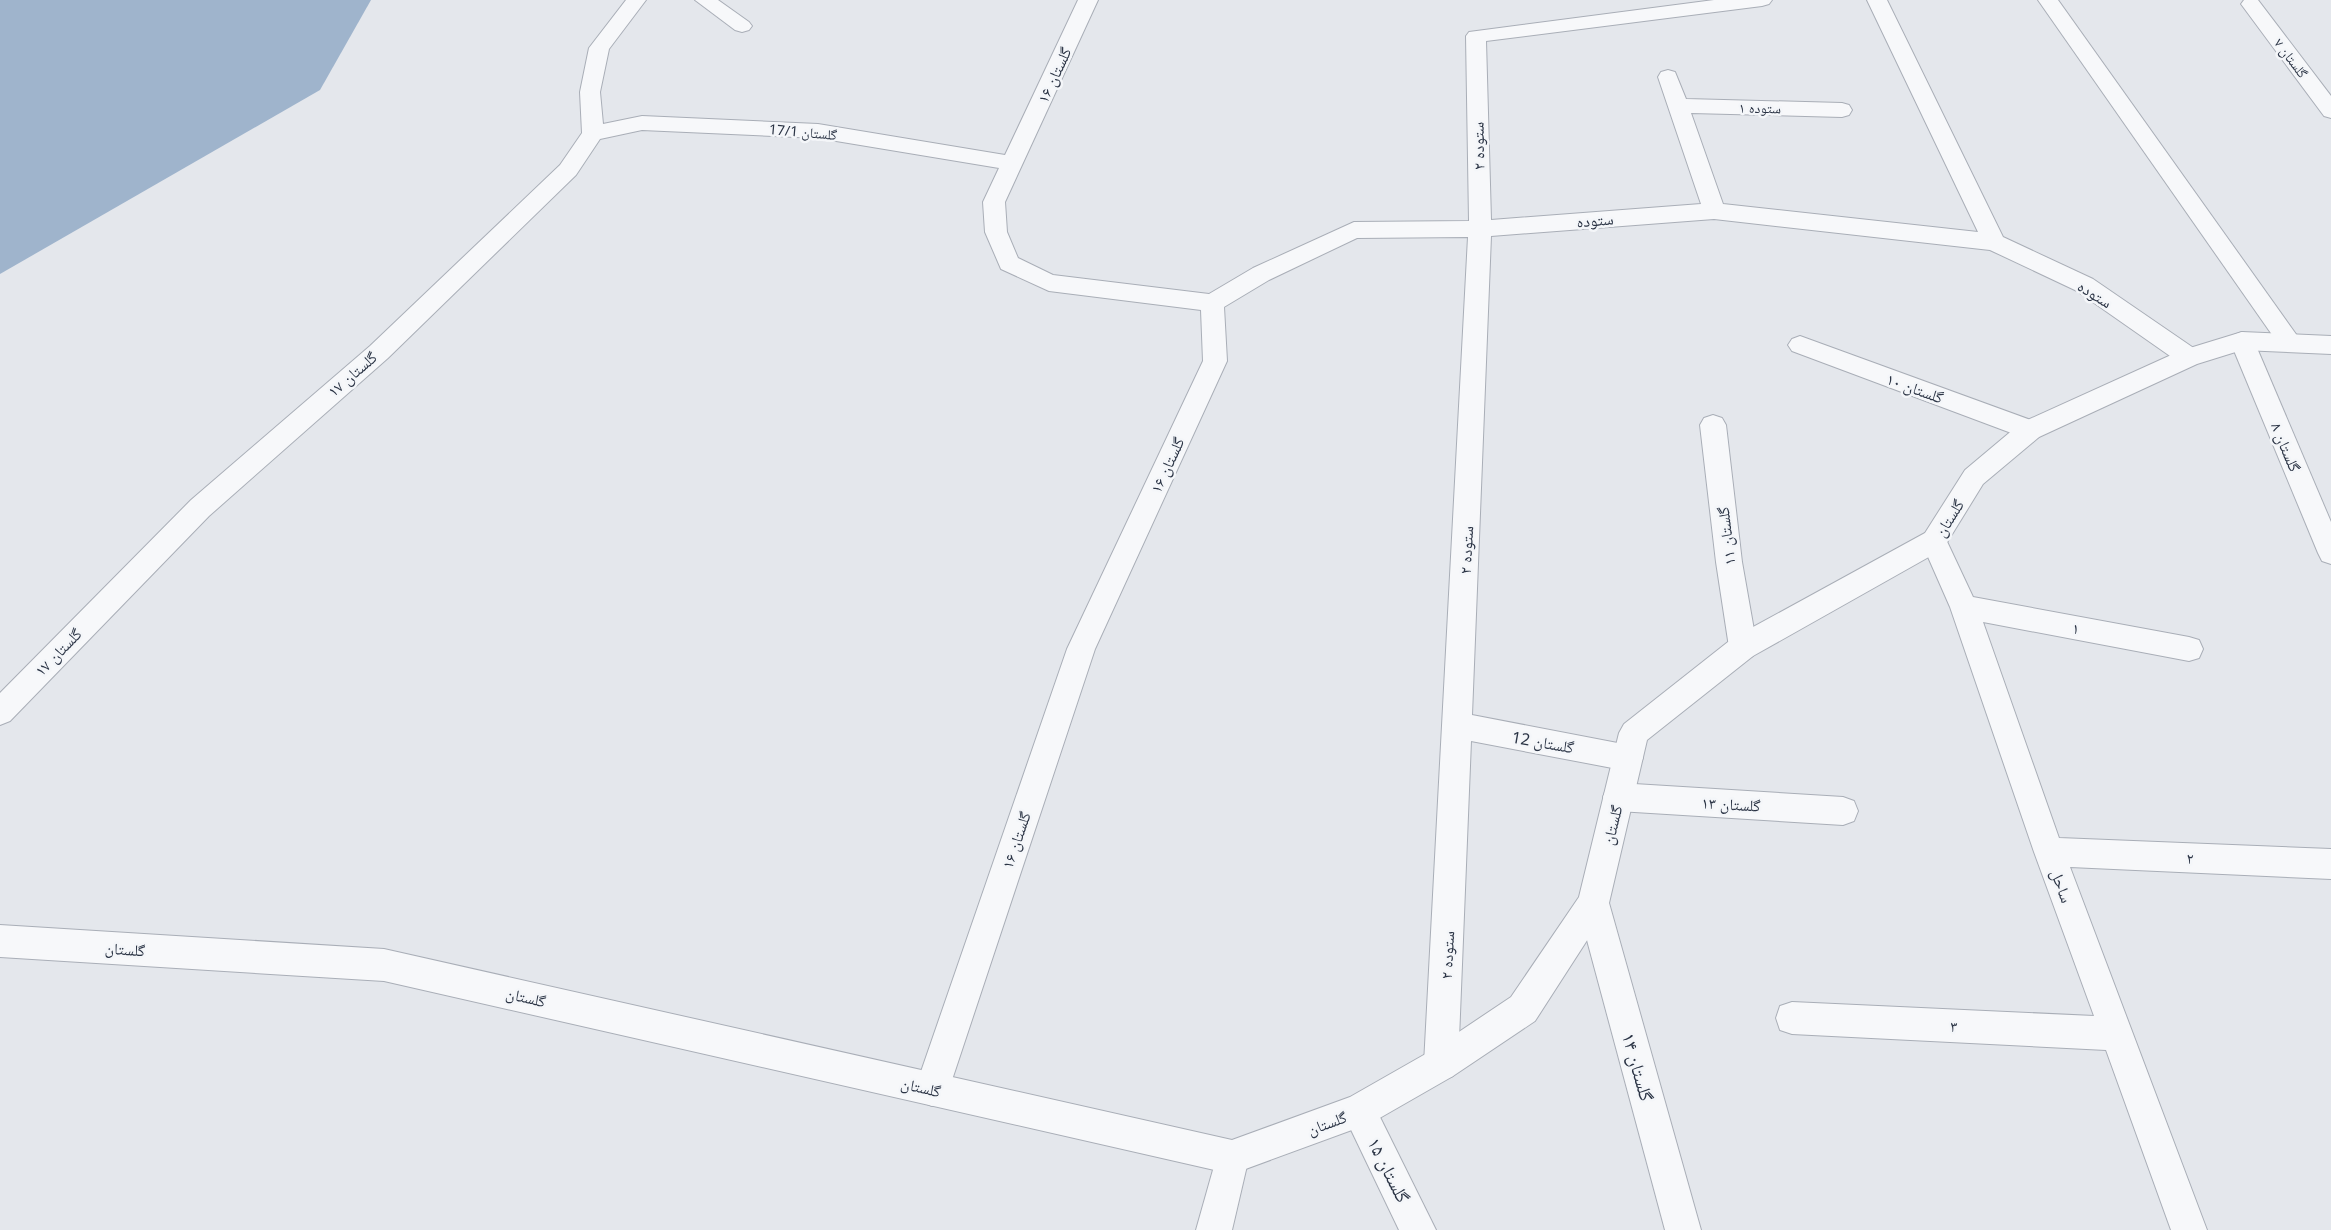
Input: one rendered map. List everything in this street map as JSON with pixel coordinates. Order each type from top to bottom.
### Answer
[{"type":"street","points":[[593,133],[590,92],[599,48],[636,0]]},
{"type":"street","points":[[705,0],[742,26]]},
{"type":"street","name":"گلستان ۱۶","points":[[932,1089],[1081,650],[1215,361],[1212,303],[1050,282],[1009,263],[996,232],[994,202],[1088,0]]},
{"type":"street","points":[[1701,4],[1762,0]]},
{"type":"street","points":[[1877,0],[1994,242]]},
{"type":"street","points":[[2048,0],[2290,343]]},
{"type":"street","name":"ستوده ۲","points":[[1441,1064],[1480,229],[1476,36],[1701,4]]},
{"type":"street","name":"گلستان ۷","points":[[2252,4],[2331,111]]},
{"type":"street","points":[[1668,77],[1714,211]]},
{"type":"street","name":"ستوده ۱","points":[[1678,106],[1842,110]]},
{"type":"street","name":"گلستان 17/1","points":[[593,133],[642,123],[818,131],[1012,163]]},
{"type":"street","name":"گلستان ۱۷","points":[[0,712],[200,508],[378,352],[568,170],[593,133]]},
{"type":"street","name":"ستوده","points":[[1212,303],[1261,274],[1354,230],[1480,229],[1714,211],[1994,242],[2085,285],[2189,357]]},
{"type":"street","name":"گلستان","points":[[0,941],[384,965],[1232,1157],[1359,1111],[1441,1064],[1523,1009],[1592,903],[1634,733],[1743,647],[1934,542],[1974,477],[2030,430],[2189,357],[2242,341],[2331,345]]},
{"type":"street","name":"گلستان ۸","points":[[2242,341],[2331,553]]},
{"type":"street","name":"گلستان ۱۰","points":[[1800,345],[2030,430]]},
{"type":"street","name":"گلستان ۱۱","points":[[1713,425],[1729,562],[1743,647]]},
{"type":"street","name":"ساحل","points":[[1934,542],[1964,607],[2049,852],[2189,1230]]},
{"type":"street","name":"۱","points":[[1964,607],[2189,649]]},
{"type":"street","name":"گلستان 12","points":[[1458,726],[1628,758]]},
{"type":"street","name":"گلستان ۱۳","points":[[1618,797],[1843,811]]},
{"type":"street","name":"۲","points":[[2049,852],[2331,864]]},
{"type":"street","name":"گلستان ۱۴","points":[[1592,903],[1683,1230]]},
{"type":"street","name":"۳","points":[[1792,1018],[2116,1034]]},
{"type":"street","name":"گلستان ۱۵","points":[[1359,1111],[1418,1230]]},
{"type":"street","points":[[1214,1230],[1232,1157]]},
{"type":"water","points":[[0,0],[371,0],[320,90],[0,274]]}]
